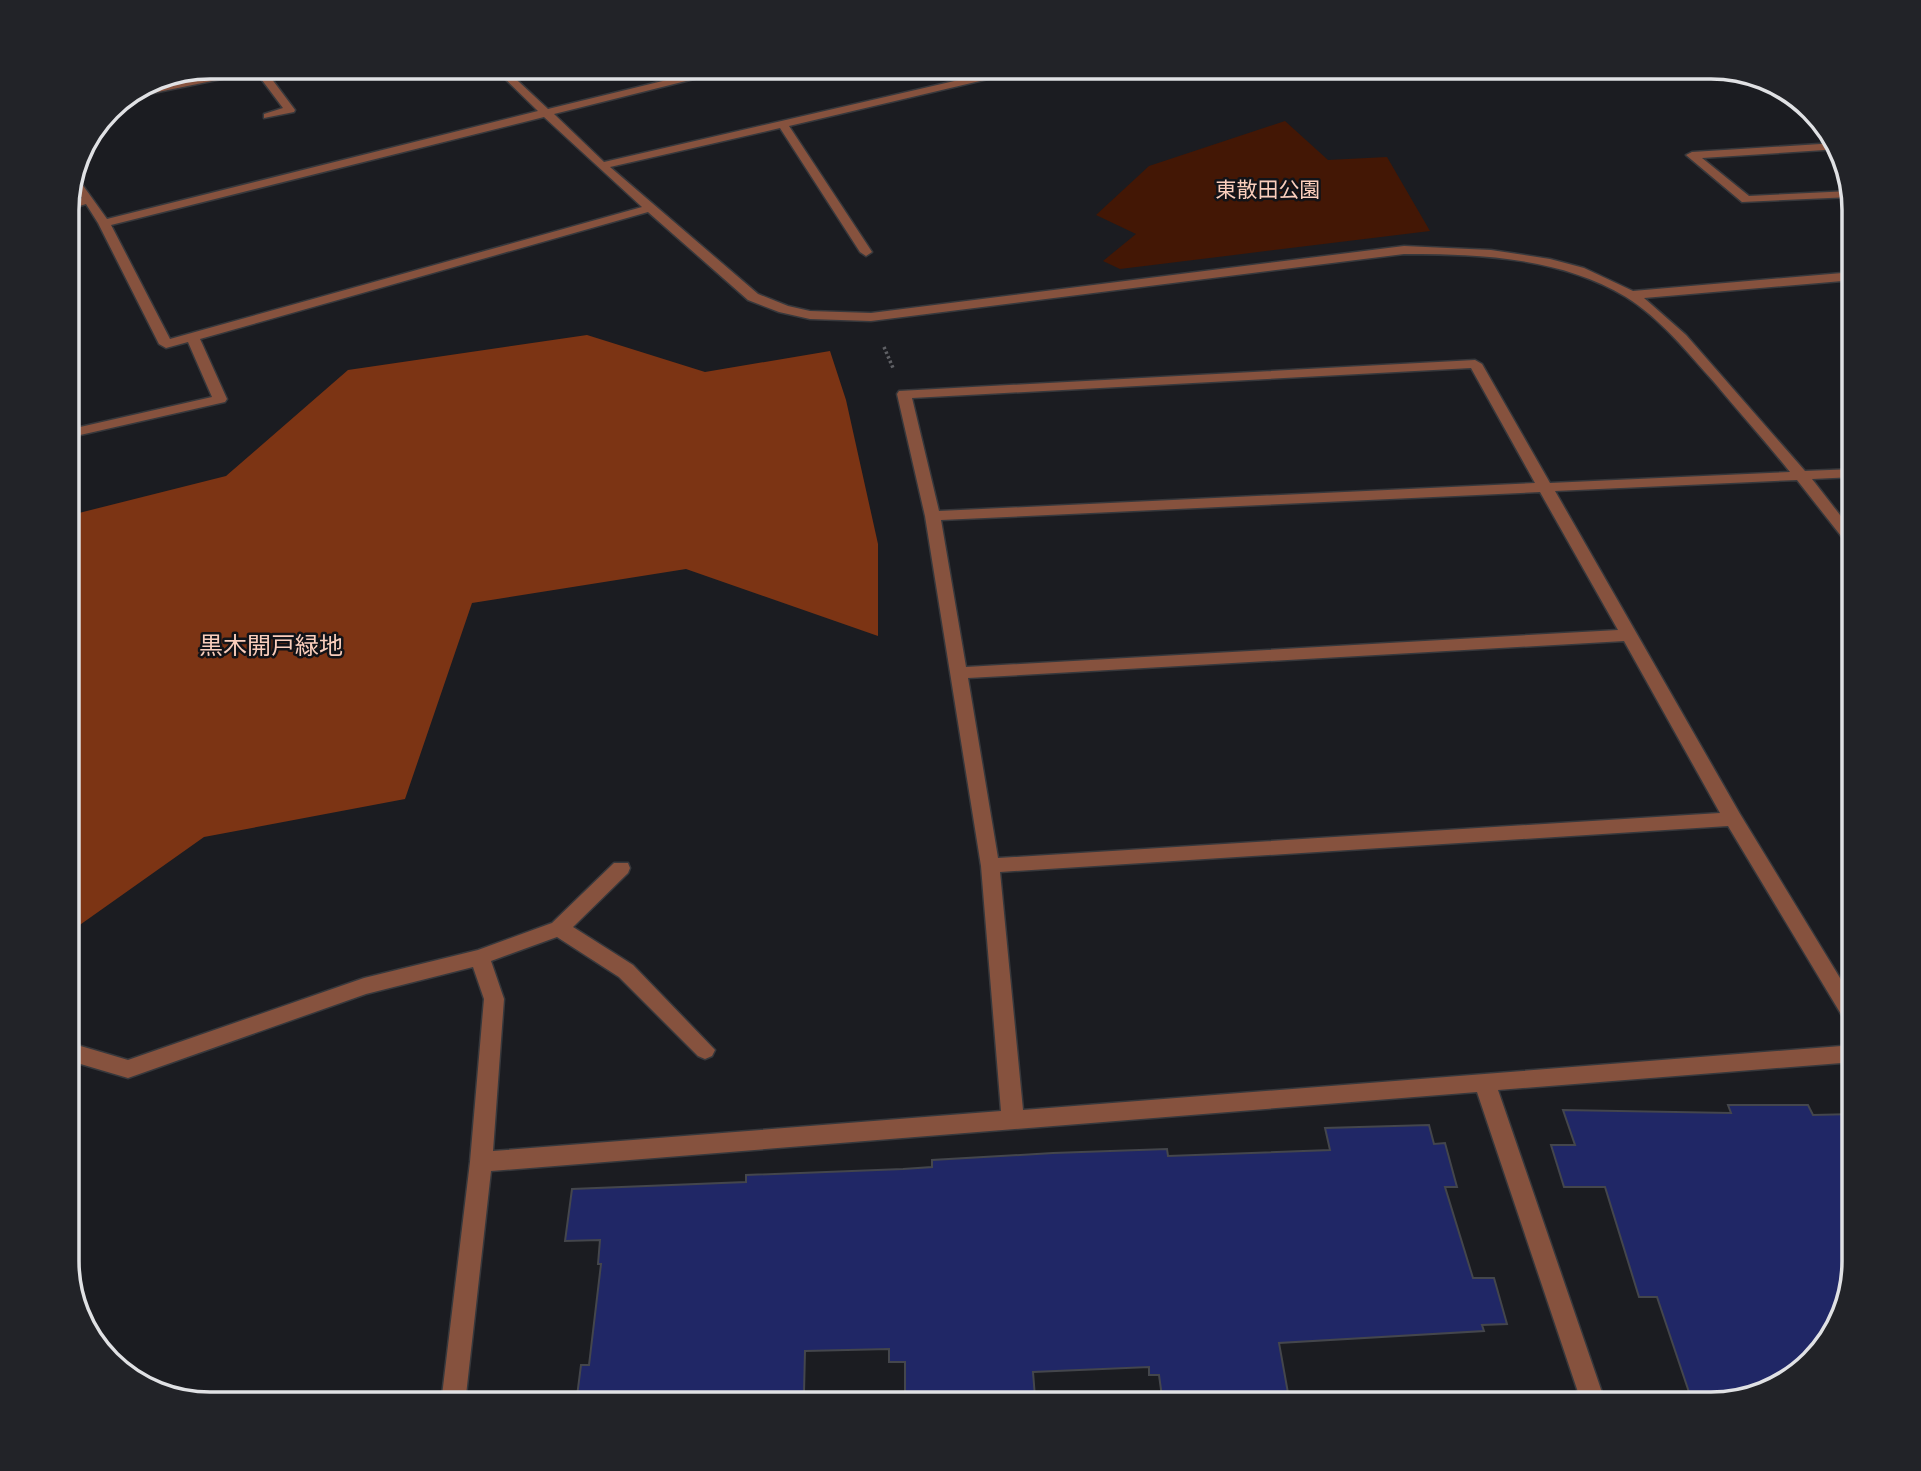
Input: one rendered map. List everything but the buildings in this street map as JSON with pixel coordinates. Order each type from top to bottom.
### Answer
[{"type":"street","points":[[153,92],[212,79]]},
{"type":"street","points":[[268,116],[290,110],[270,79]]},
{"type":"street","points":[[511,79],[602,166],[753,297],[783,311],[819,318],[871,317],[1404,250],[1464,250],[1514,256],[1564,267],[1632,295],[1683,339],[1804,477],[1842,527]]},
{"type":"street","points":[[104,223],[678,79]]},
{"type":"street","points":[[602,166],[970,79]]},
{"type":"street","points":[[782,123],[866,252]]},
{"type":"street","points":[[1826,147],[1692,155],[1746,200],[1841,195]]},
{"type":"street","points":[[81,188],[104,223],[166,344],[650,208]]},
{"type":"street","points":[[79,203],[88,200]]},
{"type":"street","points":[[1632,295],[1842,276]]},
{"type":"street","points":[[79,431],[220,399],[192,336]]},
{"type":"street","points":[[1013,1120],[990,866],[933,516],[904,394],[1475,364],[1733,819],[1842,998]]},
{"type":"street","points":[[933,516],[1842,474]]},
{"type":"street","points":[[959,673],[1629,635]]},
{"type":"street","points":[[990,866],[1733,819]]},
{"type":"street","points":[[79,1055],[128,1069],[364,986],[480,957],[559,928],[621,868]]},
{"type":"street","points":[[559,928],[626,971],[705,1050]]},
{"type":"street","points":[[454,1392],[481,1162],[494,999],[480,957]]},
{"type":"street","points":[[481,1162],[1842,1057]]},
{"type":"street","points":[[1485,1083],[1590,1392]]},
{"type":"path","points":[[871,317],[904,394]]},
{"type":"green space","name":"東散田公園","points":[[1285,121],[1328,160],[1387,157],[1430,231],[1120,269],[1103,261],[1136,234],[1096,215],[1149,166]]},
{"type":"green space","name":"黒木開戸緑地","points":[[587,335],[705,372],[830,351],[846,400],[878,544],[878,636],[686,569],[472,603],[405,799],[204,837],[79,926],[79,513],[226,476],[348,370]]}]
